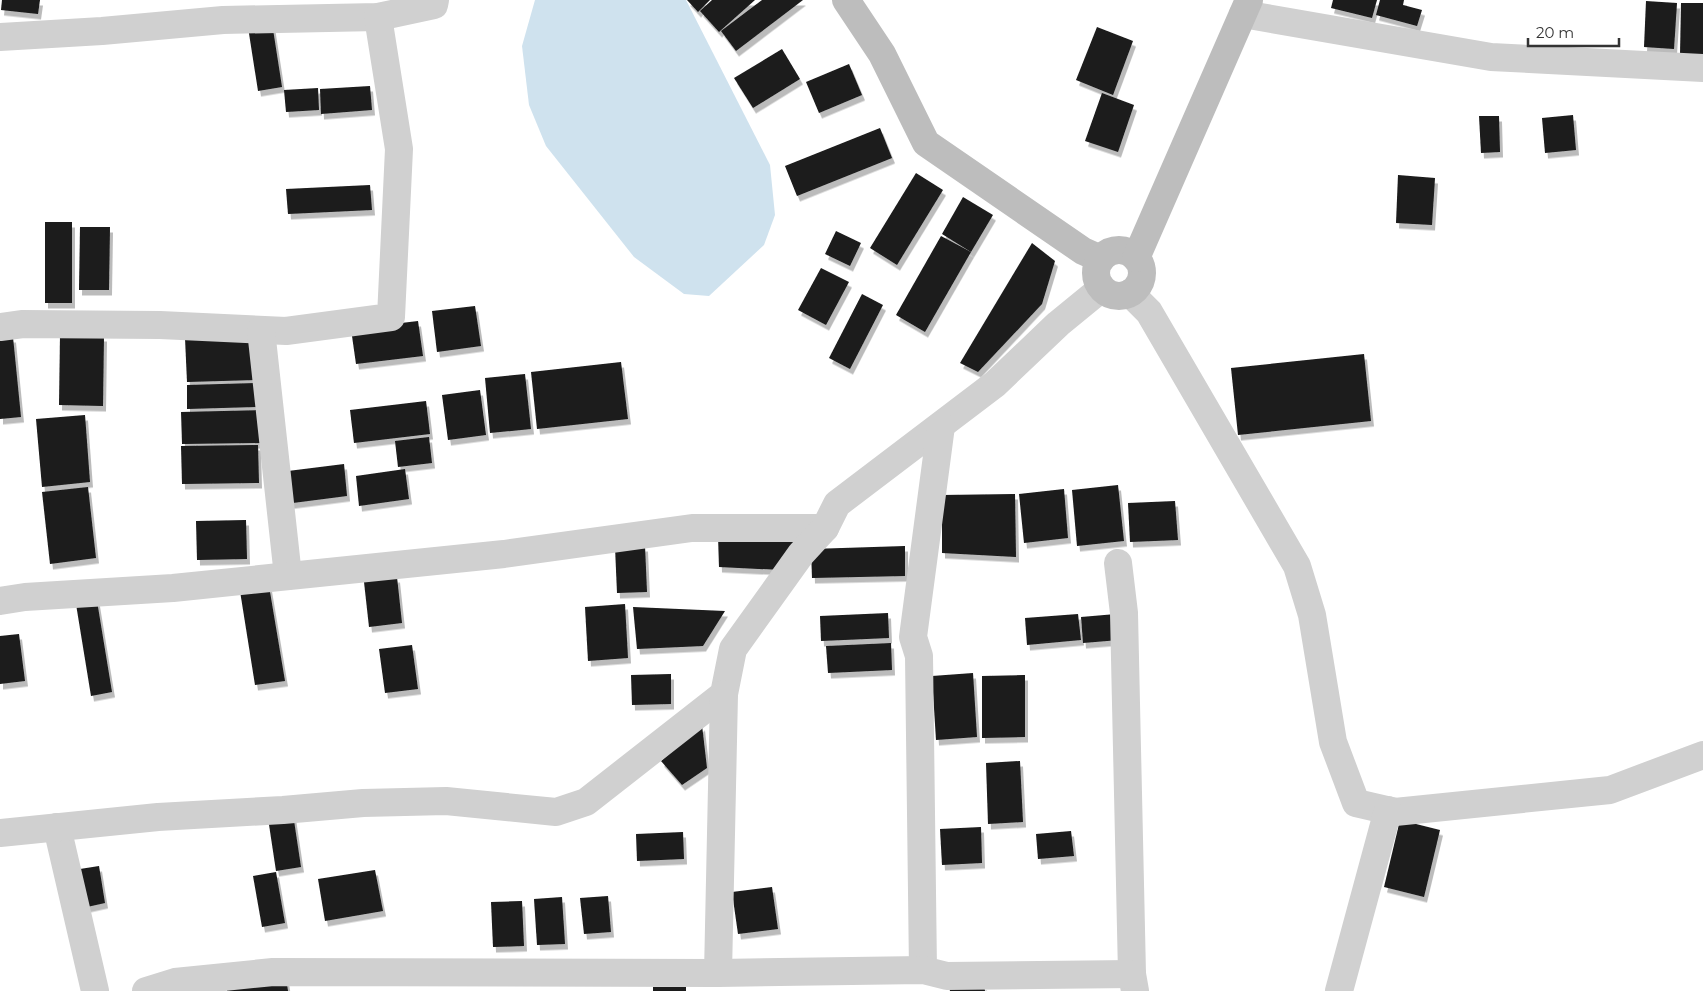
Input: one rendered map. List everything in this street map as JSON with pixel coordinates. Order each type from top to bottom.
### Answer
[{"type":"street","points":[[0,37],[102,31],[223,20],[378,17],[434,5],[436,0]]},
{"type":"street","points":[[846,0],[882,54],[926,143],[1083,251],[1101,259]]},
{"type":"street","points":[[1136,258],[1246,7],[1492,57],[1703,68]]},
{"type":"street","points":[[0,327],[23,324],[160,325],[286,332],[391,317],[399,149],[378,17]]},
{"type":"street","points":[[1118,250],[1128,252],[1136,258],[1141,267],[1141,277],[1137,287],[1130,293],[1120,296],[1110,294],[1102,288],[1097,279],[1097,269],[1101,259],[1108,252],[1118,250]]},
{"type":"street","points":[[718,973],[724,694],[733,649],[801,554],[825,528],[837,504],[995,384],[1058,324],[1102,288]]},
{"type":"street","points":[[1130,293],[1150,312],[1297,566],[1312,615],[1333,742],[1356,803],[1395,812],[1610,790],[1703,755]]},
{"type":"street","points":[[261,330],[288,576]]},
{"type":"street","points":[[923,970],[919,656],[913,637],[941,426]]},
{"type":"street","points":[[0,601],[25,597],[173,588],[504,554],[692,528],[825,528]]},
{"type":"street","points":[[146,991],[175,982],[273,972],[718,973],[923,970],[947,976],[1134,983],[1124,612],[1118,563]]},
{"type":"street","points":[[0,833],[158,817],[364,803],[446,801],[556,812],[586,802],[724,694]]},
{"type":"street","points":[[1339,991],[1388,810]]},
{"type":"street","points":[[57,827],[95,991]]},
{"type":"water","points":[[535,0],[686,0],[770,165],[775,215],[764,245],[709,296],[684,294],[634,257],[546,146],[529,105],[522,46]]},
{"type":"building","points":[[2,0],[40,0],[38,14],[1,10]]},
{"type":"building","points":[[687,0],[710,0],[698,12]]},
{"type":"building","points":[[712,0],[755,0],[719,32],[700,11]]},
{"type":"building","points":[[762,0],[803,0],[736,51],[721,31]]},
{"type":"building","points":[[1333,0],[1377,0],[1372,18],[1331,8]]},
{"type":"building","points":[[1380,0],[1404,0],[1403,5],[1422,10],[1417,26],[1376,15]]},
{"type":"building","points":[[1646,1],[1677,3],[1674,49],[1644,47]]},
{"type":"building","points":[[1681,3],[1703,3],[1703,56],[1680,55]]},
{"type":"building","points":[[272,23],[282,87],[258,91],[248,27]]},
{"type":"building","points":[[1097,27],[1133,41],[1113,95],[1076,80]]},
{"type":"building","points":[[782,49],[800,79],[753,108],[734,78]]},
{"type":"building","points":[[849,64],[862,95],[819,113],[806,82]]},
{"type":"building","points":[[370,86],[372,110],[321,114],[320,89]]},
{"type":"building","points":[[318,88],[319,110],[286,112],[284,90]]},
{"type":"building","points":[[1102,93],[1134,105],[1118,152],[1085,141]]},
{"type":"building","points":[[1573,115],[1576,150],[1545,153],[1542,118]]},
{"type":"building","points":[[1479,116],[1499,116],[1500,152],[1481,153]]},
{"type":"building","points":[[880,128],[892,158],[797,196],[785,166]]},
{"type":"building","points":[[916,173],[943,190],[897,265],[870,248]]},
{"type":"building","points":[[1398,175],[1435,178],[1432,225],[1396,223]]},
{"type":"building","points":[[370,185],[372,210],[288,214],[286,189]]},
{"type":"building","points":[[963,197],[993,215],[971,252],[942,234]]},
{"type":"building","points":[[45,222],[72,222],[72,303],[45,303]]},
{"type":"building","points":[[80,227],[110,227],[109,290],[79,290]]},
{"type":"building","points":[[836,231],[861,243],[850,266],[825,254]]},
{"type":"building","points":[[941,236],[971,252],[925,332],[896,315]]},
{"type":"building","points":[[1032,243],[1055,261],[1042,304],[978,372],[960,363]]},
{"type":"building","points":[[821,268],[849,282],[826,325],[798,310]]},
{"type":"building","points":[[862,294],[883,305],[850,369],[829,358]]},
{"type":"building","points":[[475,306],[481,346],[437,352],[432,311]]},
{"type":"building","points":[[418,321],[423,356],[356,364],[351,329]]},
{"type":"building","points":[[60,335],[104,336],[103,406],[59,405]]},
{"type":"building","points":[[257,336],[258,380],[187,382],[185,338]]},
{"type":"building","points":[[13,337],[21,417],[0,419],[0,338]]},
{"type":"building","points":[[1364,354],[1371,421],[1238,435],[1231,368]]},
{"type":"building","points":[[621,362],[628,419],[537,429],[531,372]]},
{"type":"building","points":[[525,374],[531,429],[490,433],[485,378]]},
{"type":"building","points":[[260,383],[260,407],[187,409],[187,385]]},
{"type":"building","points":[[480,390],[486,435],[448,440],[442,395]]},
{"type":"building","points":[[426,401],[430,434],[354,443],[350,410]]},
{"type":"building","points":[[261,410],[262,443],[182,444],[181,412]]},
{"type":"building","points":[[85,415],[90,482],[42,487],[36,419]]},
{"type":"building","points":[[429,437],[432,463],[398,467],[395,441]]},
{"type":"building","points":[[258,445],[259,483],[182,484],[181,446]]},
{"type":"building","points":[[344,464],[347,496],[285,504],[280,472]]},
{"type":"building","points":[[405,469],[409,499],[359,506],[356,476]]},
{"type":"building","points":[[1118,485],[1124,541],[1077,546],[1072,490]]},
{"type":"building","points":[[88,487],[96,558],[50,564],[42,492]]},
{"type":"building","points":[[1064,489],[1068,538],[1024,543],[1019,494]]},
{"type":"building","points":[[1015,494],[1016,557],[942,553],[942,495]]},
{"type":"building","points":[[1175,501],[1178,540],[1130,542],[1128,503]]},
{"type":"building","points":[[246,520],[247,559],[197,560],[196,521]]},
{"type":"building","points":[[718,536],[806,536],[782,570],[719,567]]},
{"type":"building","points":[[645,546],[647,592],[617,593],[615,547]]},
{"type":"building","points":[[905,546],[905,576],[812,578],[811,549]]},
{"type":"building","points":[[397,577],[402,623],[369,627],[364,582]]},
{"type":"building","points":[[269,586],[285,681],[255,685],[240,591]]},
{"type":"building","points":[[96,595],[112,692],[91,696],[75,598]]},
{"type":"building","points":[[625,604],[628,658],[588,661],[585,607]]},
{"type":"building","points":[[633,607],[725,611],[703,646],[637,649]]},
{"type":"building","points":[[888,613],[889,638],[821,641],[820,616]]},
{"type":"building","points":[[1078,614],[1081,640],[1027,645],[1025,618]]},
{"type":"building","points":[[1116,614],[1119,640],[1083,643],[1081,617]]},
{"type":"building","points":[[19,634],[25,681],[0,684],[0,636]]},
{"type":"building","points":[[891,643],[892,670],[828,673],[826,646]]},
{"type":"building","points":[[412,645],[418,689],[385,693],[379,649]]},
{"type":"building","points":[[973,673],[977,737],[936,740],[932,676]]},
{"type":"building","points":[[671,674],[671,704],[632,705],[631,675]]},
{"type":"building","points":[[1025,675],[1025,737],[982,738],[982,676]]},
{"type":"building","points":[[702,725],[707,768],[682,785],[661,761]]},
{"type":"building","points":[[1020,761],[1023,822],[988,824],[986,763]]},
{"type":"building","points":[[293,814],[301,867],[276,871],[268,818]]},
{"type":"building","points":[[1400,820],[1440,830],[1424,897],[1384,887]]},
{"type":"building","points":[[981,827],[982,863],[942,865],[940,829]]},
{"type":"building","points":[[1071,831],[1074,856],[1038,859],[1036,834]]},
{"type":"building","points":[[683,832],[684,859],[637,861],[636,834]]},
{"type":"building","points":[[99,866],[105,903],[87,907],[80,869]]},
{"type":"building","points":[[375,870],[383,911],[325,921],[318,879]]},
{"type":"building","points":[[276,872],[285,923],[262,927],[253,876]]},
{"type":"building","points":[[772,887],[778,929],[738,934],[732,892]]},
{"type":"building","points":[[608,896],[611,932],[584,934],[580,898]]},
{"type":"building","points":[[562,897],[565,944],[537,945],[534,899]]},
{"type":"building","points":[[522,901],[524,946],[493,947],[491,902]]},
{"type":"building","points":[[286,978],[288,991],[227,991],[227,984]]},
{"type":"building","points":[[984,985],[985,991],[950,991],[949,987]]},
{"type":"building","points":[[653,987],[686,987],[686,991],[653,991]]}]
